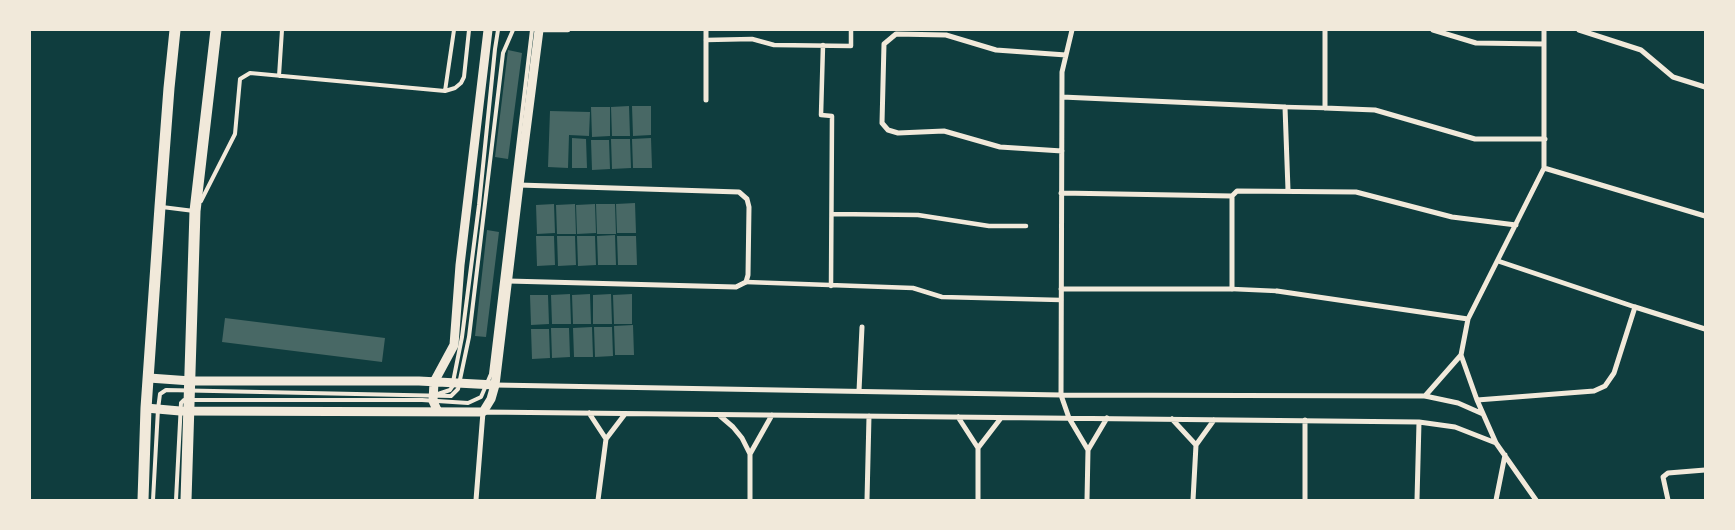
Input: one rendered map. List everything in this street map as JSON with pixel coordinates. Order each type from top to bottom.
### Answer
[{"type":"main road","points":[[143,500],[152,409],[149,378],[160,207],[169,88],[176,30]]},
{"type":"main road","points":[[186,500],[195,211],[216,30]]},
{"type":"street","points":[[438,412],[433,398],[434,382],[454,345],[460,265],[488,30]]},
{"type":"street","points":[[476,500],[483,412],[491,399],[491,385],[508,281],[539,30],[568,30]]},
{"type":"street","points":[[706,30],[706,100]]},
{"type":"street","points":[[706,40],[752,38],[774,45],[851,46],[852,30]]},
{"type":"street","points":[[1072,30],[1062,72],[1061,395],[1068,418],[1088,450]]},
{"type":"street","points":[[1325,30],[1325,108]]},
{"type":"street","points":[[1433,30],[1476,42],[1544,44]]},
{"type":"street","points":[[1425,396],[1461,355],[1468,319],[1544,168],[1544,30]]},
{"type":"street","points":[[1579,30],[1641,50],[1673,77],[1705,86]]},
{"type":"street","points":[[1062,151],[1000,147],[944,130],[898,133],[888,130],[882,123],[884,44],[896,34],[946,35],[996,50],[1066,55]]},
{"type":"street","points":[[823,45],[821,116],[832,116],[831,286]]},
{"type":"street","points":[[1062,97],[1376,110],[1475,139],[1545,139]]},
{"type":"street","points":[[1285,107],[1288,190]]},
{"type":"street","points":[[1544,168],[1705,216]]},
{"type":"street","points":[[519,185],[739,192],[747,199],[749,207],[748,276],[746,282]]},
{"type":"street","points":[[1232,289],[1232,196],[1237,191],[1356,192],[1452,217],[1516,225]]},
{"type":"street","points":[[1062,193],[1232,196]]},
{"type":"street","points":[[832,214],[918,215],[989,226],[1026,226]]},
{"type":"street","points":[[1498,260],[1635,308],[1704,328]]},
{"type":"street","points":[[508,281],[736,287],[746,282],[913,288],[942,297],[1061,300]]},
{"type":"street","points":[[1061,289],[1232,289],[1277,291],[1468,319]]},
{"type":"street","points":[[1477,400],[1594,391],[1605,386],[1614,372],[1635,308]]},
{"type":"street","points":[[859,391],[862,327]]},
{"type":"street","points":[[1461,355],[1477,400],[1496,443],[1536,500]]},
{"type":"street","points":[[149,378],[188,399],[438,412],[1419,422],[1455,426],[1496,443]]},
{"type":"street","points":[[152,409],[188,399],[434,382],[491,385],[1061,395],[1425,396],[1458,403],[1483,414]]},
{"type":"street","points":[[589,414],[606,439]]},
{"type":"street","points":[[598,500],[606,439],[625,414]]},
{"type":"street","points":[[718,415],[733,427],[742,438],[750,454],[750,500]]},
{"type":"street","points":[[750,454],[772,415]]},
{"type":"street","points":[[866,500],[869,416]]},
{"type":"street","points":[[958,417],[978,448],[978,500]]},
{"type":"street","points":[[978,448],[1001,418]]},
{"type":"street","points":[[1088,500],[1088,450],[1107,418]]},
{"type":"street","points":[[1172,419],[1196,445]]},
{"type":"street","points":[[1194,500],[1196,445],[1214,420]]},
{"type":"street","points":[[1305,420],[1305,500]]},
{"type":"street","points":[[1417,500],[1419,422]]},
{"type":"street","points":[[1496,500],[1505,454]]},
{"type":"street","points":[[1668,500],[1663,477],[1668,473],[1705,470]]},
{"type":"lane","points":[[279,76],[282,30]]},
{"type":"lane","points":[[445,91],[454,30]]},
{"type":"lane","points":[[160,207],[195,211],[220,166],[234,134],[240,79],[250,73],[445,91],[455,88],[464,77],[469,30]]},
{"type":"lane","points":[[153,500],[152,409],[160,394],[166,390],[188,399],[422,400],[451,396],[458,389],[456,383],[479,204],[494,49],[498,30]]},
{"type":"lane","points":[[456,383],[469,338],[503,53],[512,30]]},
{"type":"lane","points":[[188,399],[433,398],[468,403],[481,397],[491,385],[532,30]]},
{"type":"lane","points":[[176,500],[188,399]]},
{"type":"building","points":[[508,50],[522,53],[508,159],[495,157]]},
{"type":"building","points":[[629,106],[630,136],[612,136],[611,107]]},
{"type":"building","points":[[632,106],[651,106],[651,135],[633,136]]},
{"type":"building","points":[[591,107],[610,107],[610,136],[592,137]]},
{"type":"building","points":[[550,111],[590,112],[589,136],[569,135],[568,168],[548,167]]},
{"type":"building","points":[[572,138],[586,139],[587,168],[572,168]]},
{"type":"building","points":[[651,138],[652,168],[633,168],[632,139]]},
{"type":"building","points":[[611,139],[630,139],[631,168],[612,169]]},
{"type":"building","points":[[591,140],[609,140],[610,169],[592,170]]},
{"type":"building","points":[[635,203],[636,233],[617,233],[616,204]]},
{"type":"building","points":[[554,204],[555,233],[537,234],[536,205]]},
{"type":"building","points":[[575,204],[576,234],[557,234],[556,205]]},
{"type":"building","points":[[595,204],[596,233],[577,234],[576,205]]},
{"type":"building","points":[[596,204],[615,204],[616,234],[597,234]]},
{"type":"building","points":[[487,230],[499,232],[486,337],[475,336]]},
{"type":"building","points":[[615,235],[616,265],[598,265],[597,236]]},
{"type":"building","points":[[536,236],[554,236],[555,265],[537,266]]},
{"type":"building","points":[[557,236],[575,236],[576,265],[558,266]]},
{"type":"building","points":[[577,236],[595,236],[596,265],[578,266]]},
{"type":"building","points":[[617,236],[636,236],[637,265],[618,265]]},
{"type":"building","points":[[570,294],[571,324],[552,324],[551,295]]},
{"type":"building","points":[[590,294],[591,324],[573,324],[572,295]]},
{"type":"building","points":[[611,294],[612,324],[593,324],[593,295]]},
{"type":"building","points":[[632,294],[632,324],[614,324],[613,295]]},
{"type":"building","points":[[530,295],[548,295],[549,324],[531,325]]},
{"type":"building","points":[[225,318],[385,338],[382,362],[222,342]]},
{"type":"building","points":[[633,325],[634,355],[615,355],[614,326]]},
{"type":"building","points":[[592,327],[593,357],[574,357],[573,328]]},
{"type":"building","points":[[594,327],[612,327],[613,356],[595,357]]},
{"type":"building","points":[[551,328],[569,328],[570,357],[552,358]]},
{"type":"building","points":[[531,329],[549,329],[550,358],[532,359]]}]
